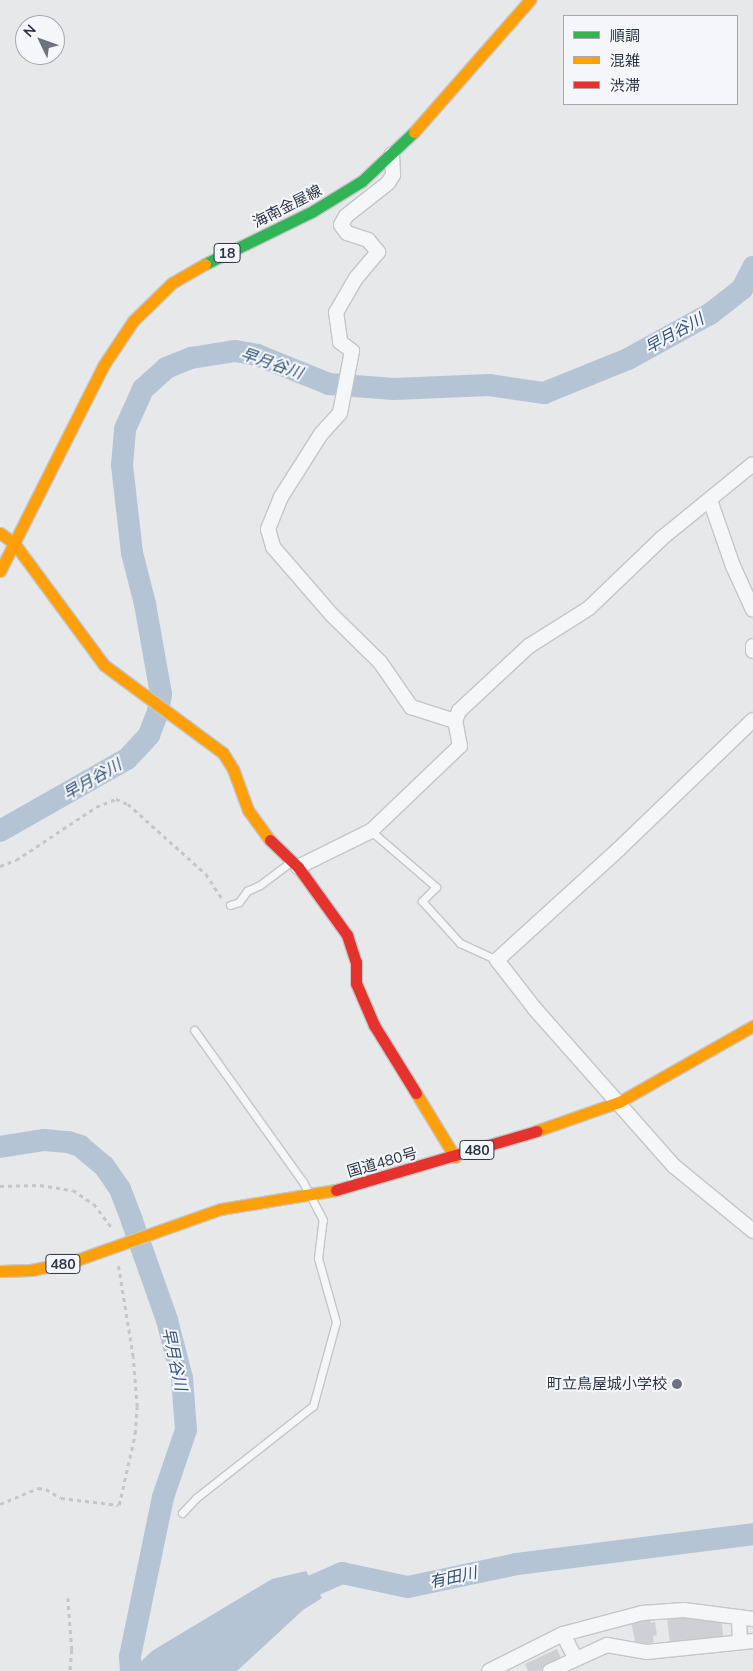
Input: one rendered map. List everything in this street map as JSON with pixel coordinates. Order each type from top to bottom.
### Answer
[{"type":"main road","name":"海南金屋線","points":[[0,571],[103,366],[122,334],[151,302],[195,270],[338,197],[392,154],[530,0]]},
{"type":"main road","points":[[0,533],[14,544],[104,665],[223,753],[233,769],[248,810],[267,837],[295,864],[347,935],[356,962],[356,983],[374,1026],[455,1157]]},
{"type":"main road","name":"国道480号","points":[[0,1271],[31,1270],[71,1262],[221,1209],[336,1190],[455,1157],[578,1119],[619,1102],[753,1026]]},
{"type":"street","points":[[392,154],[393,175],[388,183],[346,216],[341,225],[347,233],[368,240],[378,252],[356,278],[336,312],[340,342],[352,351],[340,413],[322,434],[281,497],[268,529],[273,547],[332,615],[380,662],[411,707],[455,721]]},
{"type":"street","points":[[295,864],[371,830],[460,746],[455,721],[459,711],[529,646],[589,608],[662,538],[753,464]]},
{"type":"street","points":[[710,500],[733,566],[753,610]]},
{"type":"street","points":[[751,1227],[674,1166],[535,1009],[497,960],[619,849],[753,720]]},
{"type":"street","points":[[489,1671],[563,1634],[621,1617],[663,1610],[746,1618],[746,1642],[647,1652],[607,1645],[550,1671]]},
{"type":"street","points":[[563,1634],[575,1658]]},
{"type":"lane","points":[[371,830],[436,887],[422,901],[460,943],[497,960]]},
{"type":"lane","points":[[230,905],[239,902],[247,891],[295,864]]},
{"type":"lane","points":[[182,1513],[202,1493],[314,1406],[336,1322],[318,1258],[323,1220],[310,1194],[194,1030]]},
{"type":"path","points":[[0,866],[16,860],[96,807],[116,800],[128,804],[206,874],[217,896],[230,905]]},
{"type":"path","points":[[0,1186],[40,1185],[79,1192],[110,1222],[119,1244],[133,1357],[137,1407],[135,1434],[119,1505],[61,1498],[42,1488],[0,1504]]},
{"type":"path","points":[[68,1598],[72,1650],[70,1671]]},
{"type":"water","points":[[306,1571],[322,1598],[303,1610],[237,1671],[131,1671],[152,1651],[272,1579]]},
{"type":"building","points":[[677,1617],[722,1623],[723,1636],[670,1643],[667,1618]]},
{"type":"building","points":[[650,1619],[651,1623],[655,1622],[657,1635],[653,1636],[654,1642],[636,1646],[631,1622]]},
{"type":"building","points":[[557,1649],[562,1660],[539,1671],[528,1671],[525,1664]]},
{"type":"waterway","name":"早月谷川","points":[[0,831],[127,759],[149,735],[158,711],[161,694],[145,604],[132,553],[122,465],[125,429],[143,389],[166,368],[191,358],[235,351],[257,355],[329,384],[394,389],[489,385],[544,393],[628,359],[710,314],[742,289],[753,267]]},
{"type":"waterway","name":"早月谷川","points":[[0,1147],[44,1140],[68,1142],[80,1146],[104,1166],[120,1189],[132,1221],[167,1320],[182,1378],[186,1430],[163,1497],[130,1657],[131,1671]]},
{"type":"waterway","name":"有田川","points":[[287,1597],[342,1573],[408,1587],[517,1564],[753,1534]]},
{"type":"traffic: fast","points":[[205,264],[313,211],[362,181],[414,132]]},
{"type":"traffic: slow","points":[[414,132],[530,0]]},
{"type":"traffic: slow","points":[[0,571],[103,366],[133,321],[172,283],[205,264]]},
{"type":"traffic: slow","points":[[0,533],[14,543],[104,665],[223,753],[233,769],[248,810],[270,840]]},
{"type":"traffic: slow","points":[[536,1131],[619,1102],[753,1026]]},
{"type":"traffic: slow","points":[[416,1093],[455,1157]]},
{"type":"traffic: slow","points":[[0,1271],[31,1270],[71,1262],[221,1209],[336,1190]]},
{"type":"traffic: jam","points":[[270,840],[298,867],[347,935],[356,962],[356,983],[374,1025],[416,1093]]},
{"type":"traffic: jam","points":[[336,1190],[536,1131]]},
{"type":"place","name":"町立鳥屋城小学校","points":[[677,1384]]}]
